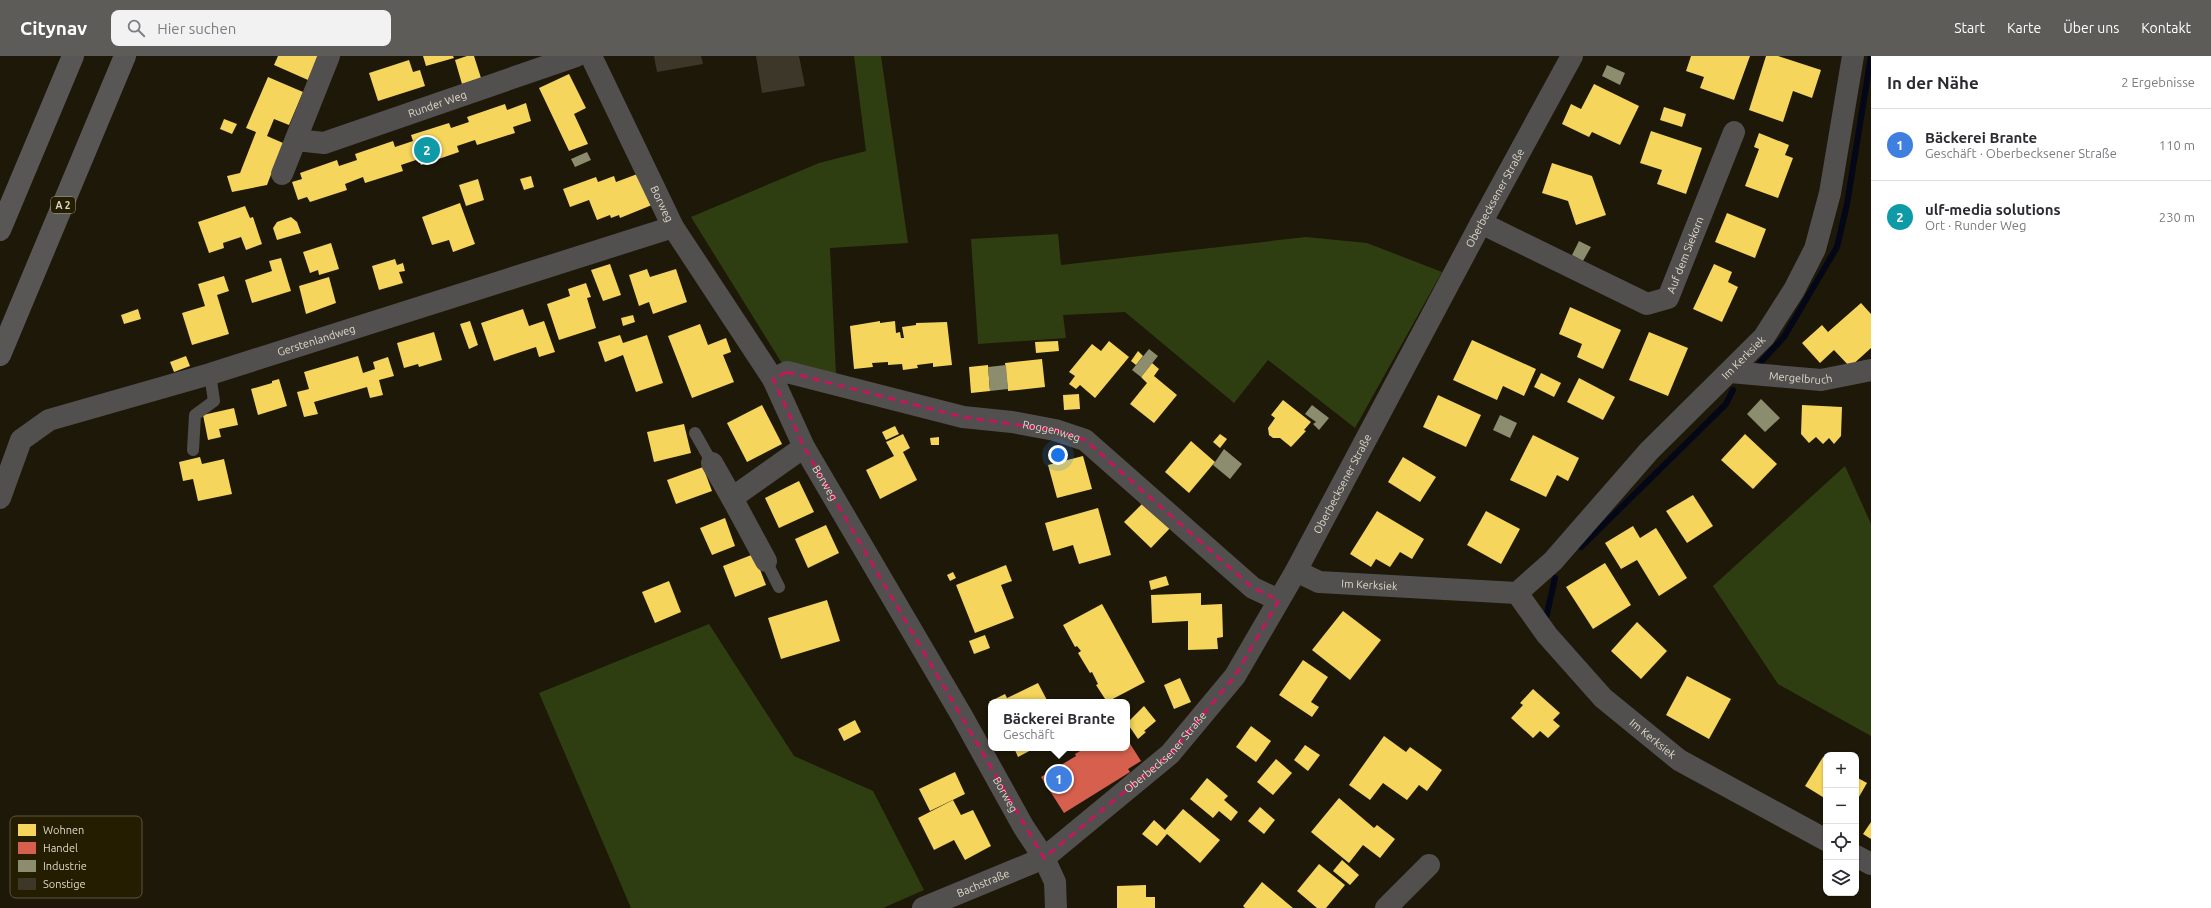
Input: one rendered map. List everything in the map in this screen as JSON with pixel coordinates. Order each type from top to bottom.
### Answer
[{"type":"highway","points":[[0,230],[73,56]]},
{"type":"highway","name":"A 2","points":[[0,355],[126,56]]},
{"type":"street","points":[[282,174],[329,56]]},
{"type":"street","name":"Runder Weg","points":[[296,140],[324,143],[576,56]]},
{"type":"street","name":"Borweg","points":[[591,56],[673,227],[773,379],[804,447],[962,716],[1023,826],[1044,858],[1055,882],[1056,908]]},
{"type":"street","name":"Oberbecksener Straße","points":[[1044,858],[1170,754],[1236,676],[1296,571],[1481,223],[1572,56]]},
{"type":"street","name":"Im Kerksiek","points":[[1296,571],[1319,582],[1517,593],[1553,561],[1649,451],[1764,337],[1794,290],[1815,249],[1830,193],[1852,56]]},
{"type":"street","name":"Auf dem Siekorn","points":[[1481,223],[1647,304],[1668,298],[1734,132]]},
{"type":"street","name":"Gerstenlandweg","points":[[0,498],[22,440],[49,420],[210,374],[673,227]]},
{"type":"street","name":"Mergelbruch","points":[[1730,372],[1821,380],[1871,370]]},
{"type":"street","name":"Roggenweg","points":[[773,379],[787,372],[963,417],[1012,422],[1055,430],[1085,440],[1253,588],[1279,600]]},
{"type":"street","points":[[732,498],[804,447]]},
{"type":"street","points":[[712,463],[766,560]]},
{"type":"street","name":"Im Kerksiek","points":[[1517,593],[1547,635],[1603,698],[1679,760],[1823,838]]},
{"type":"street","name":"Bachstraße","points":[[923,908],[1044,858]]},
{"type":"street","points":[[1859,858],[1871,864]]},
{"type":"street","points":[[1386,908],[1430,865]]},
{"type":"lane","points":[[193,450],[195,415],[214,401],[210,374]]},
{"type":"lane","points":[[695,433],[712,463]]},
{"type":"lane","points":[[766,560],[779,587]]},
{"type":"highlighted area","points":[[787,372],[963,417],[1055,430],[1085,440],[1253,588],[1279,600],[1235,676],[1170,754],[1044,858],[804,447],[773,379]]},
{"type":"green space","points":[[854,56],[881,56],[908,243],[830,248],[836,375],[783,365],[691,217],[819,163],[866,151]]},
{"type":"green space","points":[[1058,234],[1061,265],[1306,237],[1367,243],[1442,272],[1355,428],[1268,360],[1234,403],[1125,312],[1063,315],[1066,338],[978,344],[971,239]]},
{"type":"green space","points":[[1845,466],[1871,524],[1871,736],[1778,684],[1713,586]]},
{"type":"green space","points":[[709,624],[794,756],[873,791],[924,890],[883,908],[631,908],[539,693]]},
{"type":"building: Wohnen","points":[[278,56],[319,56],[308,80],[274,65]]},
{"type":"building: Wohnen","points":[[423,56],[453,56],[454,58],[426,66]]},
{"type":"building: Wohnen","points":[[467,56],[474,56],[481,78],[462,84],[455,60]]},
{"type":"building: Wohnen","points":[[1691,56],[1750,56],[1734,100],[1700,88],[1704,77],[1686,71]]},
{"type":"building: Wohnen","points":[[1766,56],[1778,56],[1821,70],[1812,98],[1793,91],[1783,122],[1749,110]]},
{"type":"building: Wohnen","points":[[409,60],[413,72],[420,70],[425,86],[378,101],[369,73]]},
{"type":"building: Wohnen","points":[[569,74],[586,108],[574,114],[588,144],[569,151],[539,88]]},
{"type":"building: Wohnen","points":[[268,77],[303,92],[289,125],[274,119],[267,136],[283,143],[267,185],[232,192],[227,176],[240,173],[256,132],[246,128]]},
{"type":"building: Wohnen","points":[[1594,84],[1639,106],[1620,145],[1592,132],[1589,137],[1562,124],[1571,104],[1581,109]]},
{"type":"building: Wohnen","points":[[526,103],[531,121],[513,127],[515,133],[477,145],[475,140],[457,146],[459,152],[421,165],[419,159],[401,165],[403,171],[365,183],[363,177],[345,184],[347,190],[310,202],[307,197],[298,200],[292,182],[302,179],[300,173],[337,160],[339,166],[357,160],[355,154],[393,141],[395,147],[413,141],[411,135],[449,123],[451,128],[469,122],[467,117],[505,104],[507,110]]},
{"type":"building: Wohnen","points":[[1664,107],[1686,114],[1682,127],[1660,120]]},
{"type":"building: Wohnen","points":[[224,119],[237,124],[232,134],[220,129]]},
{"type":"building: Wohnen","points":[[1651,131],[1702,148],[1686,194],[1657,184],[1662,170],[1640,163]]},
{"type":"building: Wohnen","points":[[1759,133],[1789,145],[1785,155],[1793,158],[1778,198],[1745,186],[1759,149],[1754,147]]},
{"type":"building: Wohnen","points":[[1552,163],[1592,176],[1606,215],[1576,225],[1568,201],[1542,193]]},
{"type":"building: Wohnen","points":[[640,173],[652,205],[620,218],[619,215],[611,218],[610,215],[597,220],[589,200],[570,207],[563,189],[596,177],[598,182],[614,176],[616,182]]},
{"type":"building: Wohnen","points":[[531,176],[534,187],[524,190],[520,179]]},
{"type":"building: Wohnen","points":[[478,179],[484,200],[466,206],[459,185]]},
{"type":"building: Wohnen","points":[[460,203],[475,244],[453,252],[449,240],[432,245],[422,217]]},
{"type":"building: Wohnen","points":[[245,206],[250,218],[253,217],[262,244],[246,250],[241,237],[223,243],[224,248],[209,253],[198,222]]},
{"type":"building: Wohnen","points":[[1727,213],[1766,229],[1755,258],[1715,242]]},
{"type":"building: Wohnen","points":[[291,217],[297,222],[301,233],[277,240],[273,228],[277,222]]},
{"type":"building: Wohnen","points":[[331,243],[339,269],[319,275],[318,270],[310,273],[303,252]]},
{"type":"building: Wohnen","points":[[281,258],[291,291],[252,303],[245,280],[272,271],[269,261]]},
{"type":"building: Wohnen","points":[[395,259],[397,265],[403,263],[405,271],[399,272],[403,283],[379,290],[372,266]]},
{"type":"building: Wohnen","points":[[610,264],[621,295],[603,301],[591,270]]},
{"type":"building: Wohnen","points":[[1714,264],[1732,272],[1728,282],[1738,287],[1722,322],[1693,309]]},
{"type":"building: Wohnen","points":[[647,269],[650,277],[676,269],[687,302],[653,314],[649,302],[639,306],[629,275]]},
{"type":"building: Wohnen","points":[[224,276],[229,291],[217,295],[229,334],[192,345],[182,313],[205,306],[198,284]]},
{"type":"building: Wohnen","points":[[329,277],[336,303],[306,314],[299,286]]},
{"type":"building: Wohnen","points":[[586,283],[591,297],[587,298],[596,328],[559,340],[547,304],[570,296],[568,289]]},
{"type":"building: Wohnen","points":[[1861,303],[1871,314],[1871,348],[1850,367],[1834,350],[1820,363],[1802,343],[1822,325],[1828,332]]},
{"type":"building: Wohnen","points":[[1570,307],[1621,330],[1603,369],[1577,357],[1582,344],[1559,334]]},
{"type":"building: Wohnen","points":[[138,309],[141,319],[124,324],[121,315]]},
{"type":"building: Wohnen","points":[[523,309],[529,326],[544,321],[555,352],[539,357],[536,347],[494,361],[481,323]]},
{"type":"building: Wohnen","points":[[633,315],[635,322],[623,326],[621,318]]},
{"type":"building: Wohnen","points":[[470,321],[478,345],[469,349],[460,324]]},
{"type":"building: Wohnen","points":[[880,321],[880,323],[895,321],[896,333],[900,332],[901,338],[904,338],[902,327],[916,325],[916,323],[947,322],[952,365],[933,367],[933,363],[917,365],[918,368],[903,370],[902,364],[888,365],[888,362],[872,363],[873,367],[854,369],[850,326]]},
{"type":"building: Wohnen","points":[[700,324],[708,345],[726,338],[731,352],[723,355],[734,382],[692,398],[668,336]]},
{"type":"building: Wohnen","points":[[434,332],[442,360],[419,367],[418,364],[404,368],[397,343]]},
{"type":"building: Wohnen","points":[[1649,332],[1688,348],[1668,396],[1629,380]]},
{"type":"building: Wohnen","points":[[620,335],[623,343],[647,335],[663,383],[636,392],[623,355],[605,362],[598,342]]},
{"type":"building: Wohnen","points":[[1472,340],[1536,369],[1524,396],[1503,386],[1497,400],[1453,380]]},
{"type":"building: Wohnen","points":[[1058,341],[1059,351],[1036,353],[1035,342]]},
{"type":"building: Wohnen","points":[[1109,341],[1129,357],[1095,398],[1080,385],[1076,389],[1069,384],[1075,376],[1069,372],[1092,344],[1101,351]]},
{"type":"building: Wohnen","points":[[1138,351],[1143,356],[1136,365],[1131,361]]},
{"type":"building: Wohnen","points":[[186,356],[190,366],[174,372],[170,362]]},
{"type":"building: Wohnen","points":[[358,356],[363,373],[375,369],[373,362],[388,357],[394,376],[379,380],[383,395],[370,398],[367,387],[314,402],[318,414],[304,417],[297,392],[309,389],[304,372]]},
{"type":"building: Wohnen","points":[[1042,359],[1045,387],[1008,391],[1005,363]]},
{"type":"building: Wohnen","points":[[1152,363],[1159,369],[1154,376],[1177,395],[1154,423],[1130,404],[1147,383],[1141,377]]},
{"type":"building: Wohnen","points":[[988,365],[990,391],[971,393],[969,367]]},
{"type":"building: Wohnen","points":[[1541,373],[1561,383],[1554,397],[1534,387]]},
{"type":"building: Wohnen","points":[[1579,378],[1615,397],[1603,420],[1567,402]]},
{"type":"building: Wohnen","points":[[279,379],[287,406],[258,415],[251,389],[272,383],[272,381]]},
{"type":"building: Wohnen","points":[[1079,394],[1080,409],[1064,410],[1063,395]]},
{"type":"building: Wohnen","points":[[1438,395],[1481,415],[1466,447],[1423,427]]},
{"type":"building: Wohnen","points":[[1283,400],[1311,422],[1304,430],[1306,431],[1291,447],[1280,438],[1273,438],[1269,435],[1268,428],[1275,418],[1271,415]]},
{"type":"building: Wohnen","points":[[762,405],[782,444],[747,462],[727,423]]},
{"type":"building: Wohnen","points":[[1802,405],[1842,407],[1841,436],[1834,444],[1829,438],[1823,444],[1816,437],[1809,443],[1801,434]]},
{"type":"building: Wohnen","points":[[234,408],[238,425],[219,429],[221,437],[208,440],[203,415]]},
{"type":"building: Wohnen","points":[[684,424],[691,453],[654,462],[647,432]]},
{"type":"building: Wohnen","points":[[895,426],[899,434],[886,440],[882,432]]},
{"type":"building: Wohnen","points":[[903,434],[910,448],[903,452],[917,480],[880,499],[866,470],[894,456],[886,442]]},
{"type":"building: Wohnen","points":[[1220,434],[1227,439],[1220,448],[1213,442]]},
{"type":"building: Wohnen","points":[[1745,434],[1777,464],[1753,489],[1721,460]]},
{"type":"building: Wohnen","points":[[1533,435],[1579,458],[1568,481],[1557,475],[1546,497],[1510,480]]},
{"type":"building: Wohnen","points":[[939,437],[939,445],[931,445],[930,438]]},
{"type":"building: Wohnen","points":[[1191,441],[1215,462],[1189,493],[1165,472]]},
{"type":"building: Wohnen","points":[[1083,456],[1092,489],[1057,498],[1048,465]]},
{"type":"building: Wohnen","points":[[200,457],[202,464],[224,459],[232,494],[198,501],[193,479],[183,481],[179,462]]},
{"type":"building: Wohnen","points":[[1403,457],[1436,477],[1420,502],[1388,482]]},
{"type":"building: Wohnen","points":[[703,467],[712,491],[676,504],[667,480]]},
{"type":"building: Wohnen","points":[[799,481],[814,512],[779,528],[765,498]]},
{"type":"building: Wohnen","points":[[1693,495],[1713,526],[1687,543],[1666,511]]},
{"type":"building: Wohnen","points":[[1147,499],[1173,525],[1151,548],[1124,522]]},
{"type":"building: Wohnen","points":[[1098,508],[1111,555],[1079,564],[1073,545],[1053,551],[1045,523]]},
{"type":"building: Wohnen","points":[[1377,511],[1424,539],[1412,559],[1400,552],[1390,567],[1376,559],[1371,567],[1350,554]]},
{"type":"building: Wohnen","points":[[1486,511],[1520,529],[1501,564],[1467,545]]},
{"type":"building: Wohnen","points":[[725,518],[735,546],[712,555],[700,528]]},
{"type":"building: Wohnen","points":[[826,525],[839,553],[808,568],[795,539]]},
{"type":"building: Wohnen","points":[[1633,526],[1640,538],[1656,528],[1687,578],[1659,596],[1637,560],[1621,569],[1605,543]]},
{"type":"building: Wohnen","points":[[754,554],[766,585],[735,597],[723,566]]},
{"type":"building: Wohnen","points":[[1605,563],[1631,605],[1593,629],[1566,587]]},
{"type":"building: Wohnen","points":[[1006,565],[1012,581],[1001,585],[1014,618],[975,633],[956,585]]},
{"type":"building: Wohnen","points":[[953,572],[956,578],[950,581],[947,575]]},
{"type":"building: Wohnen","points":[[1166,576],[1169,585],[1151,590],[1149,581]]},
{"type":"building: Wohnen","points":[[669,581],[681,612],[655,623],[642,592]]},
{"type":"building: Wohnen","points":[[1201,593],[1201,605],[1222,604],[1223,637],[1217,638],[1218,649],[1188,650],[1188,621],[1152,623],[1151,595]]},
{"type":"building: Wohnen","points":[[827,600],[840,641],[781,659],[768,618]]},
{"type":"building: Wohnen","points":[[1102,604],[1145,682],[1113,699],[1105,699],[1096,685],[1098,684],[1092,672],[1090,673],[1078,653],[1081,651],[1077,646],[1075,647],[1063,625]]},
{"type":"building: Wohnen","points":[[1343,611],[1381,640],[1350,680],[1312,650]]},
{"type":"building: Wohnen","points":[[1637,622],[1667,651],[1641,679],[1611,651]]},
{"type":"building: Wohnen","points":[[985,635],[990,648],[974,654],[969,641]]},
{"type":"building: Wohnen","points":[[1303,660],[1328,677],[1311,702],[1319,707],[1312,717],[1279,695]]},
{"type":"building: Wohnen","points":[[1687,676],[1731,699],[1709,739],[1666,715]]},
{"type":"building: Wohnen","points":[[1180,678],[1191,702],[1174,709],[1164,685]]},
{"type":"building: Wohnen","points":[[1038,683],[1046,699],[995,699],[1005,694],[1007,698]]},
{"type":"building: Wohnen","points":[[1533,689],[1560,713],[1553,720],[1560,726],[1548,738],[1540,731],[1533,738],[1511,718],[1523,705],[1520,703]]},
{"type":"building: Wohnen","points":[[1144,706],[1156,721],[1144,731],[1146,732],[1138,739],[1130,727],[1130,720]]},
{"type":"building: Wohnen","points":[[855,720],[861,732],[844,741],[838,729]]},
{"type":"building: Wohnen","points":[[1251,726],[1271,741],[1256,762],[1236,747]]},
{"type":"building: Wohnen","points":[[1384,736],[1406,752],[1410,747],[1442,770],[1427,791],[1419,785],[1407,800],[1383,783],[1370,800],[1349,785]]},
{"type":"building: Wohnen","points":[[1305,745],[1320,755],[1308,771],[1294,760]]},
{"type":"building: Wohnen","points":[[1015,751],[1029,751],[1018,757]]},
{"type":"building: Wohnen","points":[[1823,757],[1823,797],[1805,786]]},
{"type":"building: Wohnen","points":[[1276,759],[1292,773],[1273,795],[1257,782]]},
{"type":"building: Wohnen","points":[[955,772],[965,794],[930,811],[919,789]]},
{"type":"building: Wohnen","points":[[1207,778],[1228,796],[1224,800],[1238,812],[1231,821],[1219,811],[1213,818],[1190,799]]},
{"type":"building: Wohnen","points":[[1859,779],[1867,783],[1859,797]]},
{"type":"building: Wohnen","points":[[1339,798],[1374,828],[1377,825],[1395,839],[1380,858],[1363,845],[1349,863],[1311,832]]},
{"type":"building: Wohnen","points":[[953,800],[961,815],[973,810],[991,846],[965,860],[954,840],[934,850],[918,818]]},
{"type":"building: Wohnen","points":[[1260,807],[1275,820],[1264,834],[1248,821]]},
{"type":"building: Wohnen","points":[[1183,809],[1220,840],[1200,863],[1167,834],[1157,846],[1142,834],[1154,820],[1165,830]]},
{"type":"building: Wohnen","points":[[1871,822],[1871,839],[1863,834]]},
{"type":"building: Wohnen","points":[[1342,860],[1359,875],[1350,885],[1333,871]]},
{"type":"building: Wohnen","points":[[1319,864],[1345,885],[1326,908],[1317,908],[1297,891]]},
{"type":"building: Wohnen","points":[[1262,882],[1293,908],[1245,908],[1243,906]]},
{"type":"building: Wohnen","points":[[1146,885],[1146,897],[1155,897],[1155,908],[1117,908],[1117,886]]},
{"type":"building: Handel","points":[[1130,744],[1141,761],[1128,769],[1130,772],[1064,813],[1041,777],[1076,756],[1075,754],[1080,751],[1130,751]]},
{"type":"building: Industrie","points":[[1607,65],[1625,73],[1620,85],[1602,76]]},
{"type":"building: Industrie","points":[[587,152],[591,160],[575,167],[571,159]]},
{"type":"building: Industrie","points":[[1579,241],[1591,247],[1583,261],[1572,255]]},
{"type":"building: Industrie","points":[[1149,349],[1158,356],[1141,377],[1132,370]]},
{"type":"building: Industrie","points":[[1006,365],[1008,389],[990,391],[988,367]]},
{"type":"building: Industrie","points":[[1761,399],[1780,418],[1765,432],[1747,414]]},
{"type":"building: Industrie","points":[[1312,405],[1329,418],[1319,430],[1313,424],[1316,422],[1305,414]]},
{"type":"building: Industrie","points":[[1500,415],[1517,423],[1510,438],[1493,430]]},
{"type":"building: Industrie","points":[[1224,449],[1242,464],[1230,479],[1213,465]]},
{"type":"building: Sonstige","points":[[654,56],[701,56],[703,64],[657,72]]},
{"type":"building: Sonstige","points":[[756,56],[799,56],[805,86],[762,93]]},
{"type":"waterway","points":[[1760,363],[1784,337],[1837,247],[1847,204],[1871,56]]},
{"type":"waterway","points":[[1581,547],[1726,404],[1733,390]]},
{"type":"waterway","points":[[1546,618],[1555,578]]},
{"type":"place","name":"ulf-media solutions","points":[[427,150]]},
{"type":"place","name":"Bäckerei Brante","points":[[1059,779]]}]
